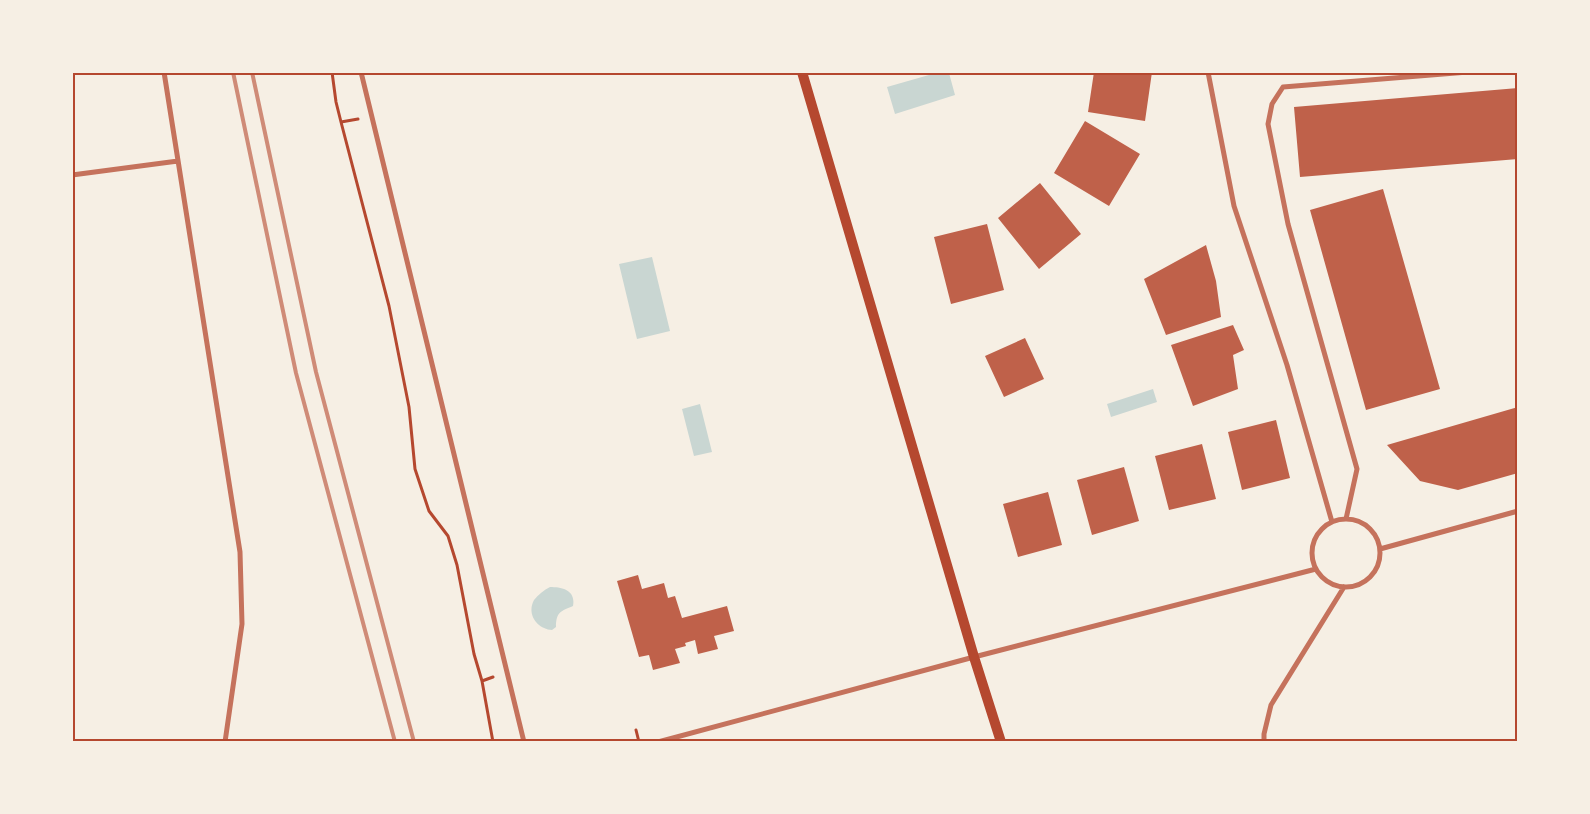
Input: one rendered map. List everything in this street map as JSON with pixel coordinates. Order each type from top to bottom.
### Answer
[{"type":"main road","points":[[802,72],[974,657],[1001,742]]},
{"type":"street","points":[[164,72],[240,552],[242,624],[225,742]]},
{"type":"street","points":[[361,72],[524,742]]},
{"type":"street","points":[[1208,72],[1234,206],[1287,365],[1332,522]]},
{"type":"street","points":[[1346,519],[1357,469],[1288,224],[1268,124],[1272,104],[1283,87],[1468,72]]},
{"type":"street","points":[[72,175],[178,161]]},
{"type":"street","points":[[1380,548],[1518,510]]},
{"type":"street","points":[[1346,519],[1355,520],[1369,527],[1378,540],[1380,548],[1377,568],[1371,576],[1354,586],[1333,584],[1323,578],[1316,569],[1313,558],[1316,537],[1322,529],[1332,522],[1346,519]]},
{"type":"street","points":[[658,742],[974,657],[1316,569]]},
{"type":"street","points":[[1264,742],[1271,705],[1344,586]]},
{"type":"path","points":[[332,72],[336,102],[390,306],[408,407],[415,468],[429,511],[448,536],[457,564],[493,742]]},
{"type":"path","points":[[636,730],[639,742]]},
{"type":"shaded area","points":[[936,73],[949,73],[955,95],[895,114],[887,87]]},
{"type":"shaded area","points":[[652,257],[670,331],[637,339],[619,264]]},
{"type":"shaded area","points":[[1153,389],[1157,402],[1111,417],[1107,404]]},
{"type":"shaded area","points":[[700,404],[712,452],[694,456],[682,409]]},
{"type":"shaded area","points":[[550,587],[567,590],[572,596],[573,601],[573,606],[558,615],[556,627],[552,630],[538,624],[531,611],[534,600]]},
{"type":"building","points":[[1094,72],[1152,72],[1145,121],[1088,112]]},
{"type":"building","points":[[1518,88],[1518,159],[1300,177],[1294,107]]},
{"type":"building","points":[[1085,121],[1140,154],[1109,206],[1054,173]]},
{"type":"building","points":[[1040,183],[1081,234],[1039,269],[998,218]]},
{"type":"building","points":[[1383,189],[1440,389],[1366,410],[1310,210]]},
{"type":"building","points":[[987,224],[1004,290],[951,304],[934,237]]},
{"type":"building","points":[[1206,245],[1216,281],[1221,317],[1166,335],[1144,279]]},
{"type":"building","points":[[1233,325],[1244,350],[1233,355],[1238,389],[1193,406],[1171,345]]},
{"type":"building","points":[[1025,338],[1044,379],[1004,397],[985,356]]},
{"type":"building","points":[[1518,407],[1518,473],[1458,490],[1420,481],[1387,445]]},
{"type":"building","points":[[1276,420],[1290,478],[1242,490],[1228,432]]},
{"type":"building","points":[[1202,444],[1216,499],[1169,510],[1155,456]]},
{"type":"building","points":[[1124,467],[1139,521],[1092,535],[1077,480]]},
{"type":"building","points":[[1048,492],[1062,545],[1018,557],[1003,504]]},
{"type":"building","points":[[638,575],[642,589],[664,583],[668,598],[675,596],[682,618],[727,606],[734,631],[714,636],[718,649],[698,654],[695,640],[685,643],[686,646],[675,649],[680,663],[653,670],[649,655],[639,657],[617,581]]},
{"type":"railway","points":[[233,72],[296,373],[395,742]]},
{"type":"railway","points":[[252,72],[316,372],[414,742]]}]
